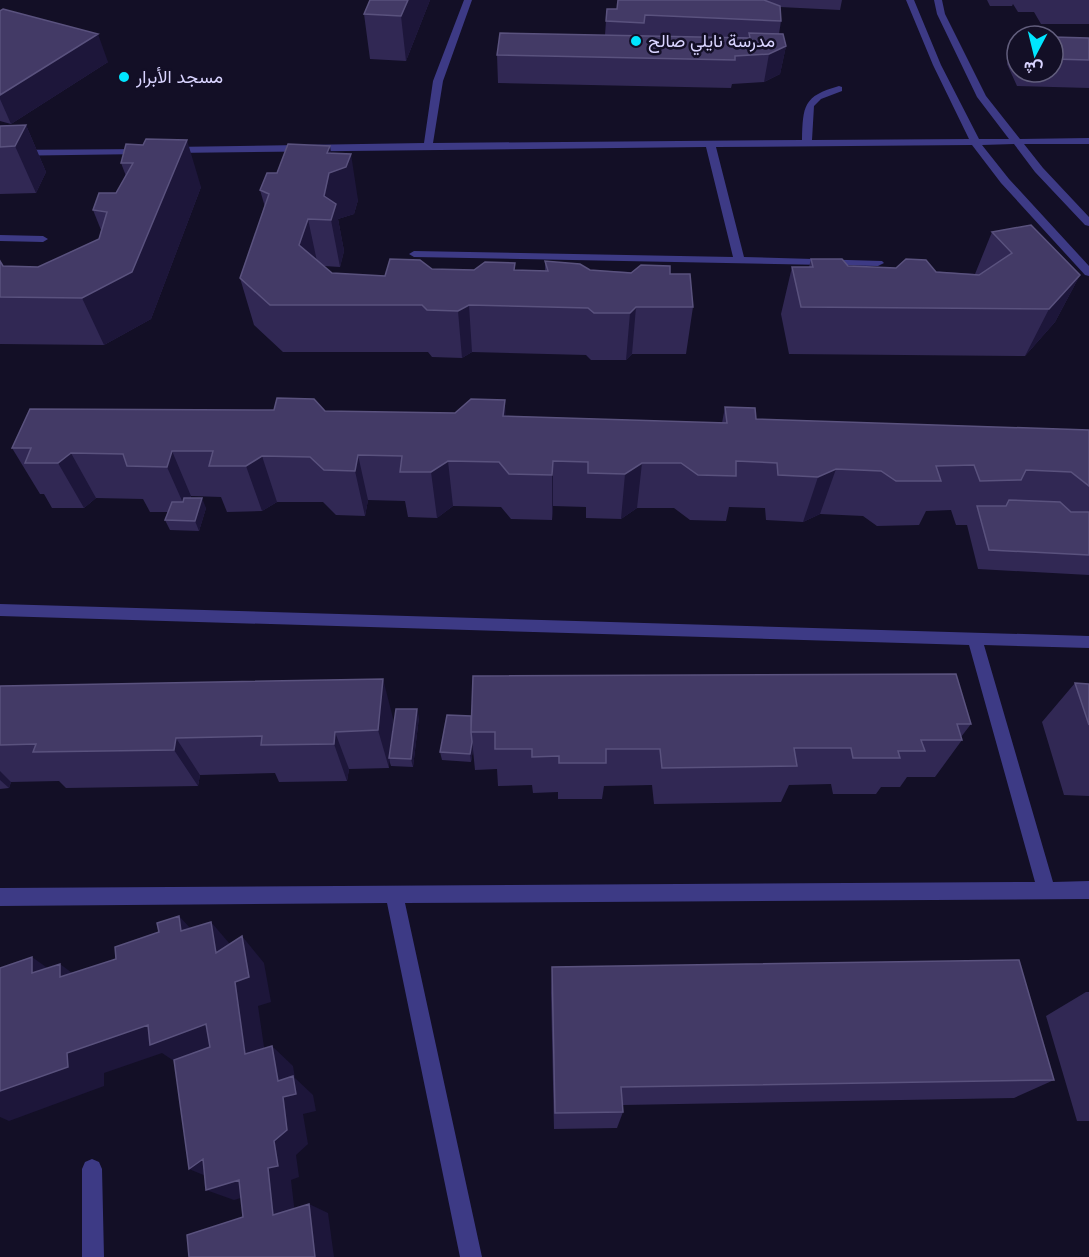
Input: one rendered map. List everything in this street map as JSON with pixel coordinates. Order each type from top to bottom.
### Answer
[{"type":"street","points":[[428,146],[438,81],[468,0]]},
{"type":"street","points":[[910,0],[937,65],[976,143],[1005,181],[1089,273]]},
{"type":"street","points":[[938,0],[942,14],[982,98],[1068,204],[1089,224]]},
{"type":"street","points":[[807,142],[808,106],[821,94],[839,89]]},
{"type":"street","points":[[0,153],[428,146],[1089,141]]},
{"type":"street","points":[[711,144],[739,260]]},
{"type":"street","points":[[0,238],[43,239]]},
{"type":"street","points":[[414,254],[878,263]]},
{"type":"street","points":[[0,610],[1089,642]]},
{"type":"street","points":[[975,639],[1047,891]]},
{"type":"street","points":[[0,897],[1089,890]]},
{"type":"street","points":[[394,893],[471,1257]]},
{"type":"street","points":[[92,1169],[93,1257]]},
{"type":"building","points":[[370,0],[408,0],[401,16],[364,14]]},
{"type":"building","points":[[618,0],[764,0],[780,6],[781,21],[645,15],[644,23],[606,21],[607,9],[617,9]]},
{"type":"building","points":[[3,9],[98,34],[0,95],[0,11]]},
{"type":"building","points":[[500,33],[750,38],[749,33],[783,34],[786,46],[769,54],[735,56],[735,60],[497,55]]},
{"type":"building","points":[[1065,37],[1089,38],[1089,60],[1065,59]]},
{"type":"building","points":[[26,125],[15,146],[0,147],[0,126]]},
{"type":"building","points":[[146,139],[187,140],[132,272],[82,298],[0,297],[0,261],[3,266],[38,267],[99,239],[107,212],[93,210],[99,193],[116,193],[133,163],[121,163],[126,144],[143,145]]},
{"type":"building","points":[[288,144],[330,146],[327,153],[351,154],[346,167],[329,173],[324,196],[336,204],[331,220],[308,219],[299,245],[332,273],[385,276],[390,259],[420,260],[432,269],[474,270],[485,262],[515,263],[514,270],[548,271],[545,261],[580,264],[590,270],[631,273],[641,265],[670,266],[670,274],[690,274],[693,307],[636,307],[630,313],[594,313],[588,308],[469,305],[458,311],[427,310],[422,305],[270,305],[240,278],[269,194],[260,190],[267,173],[277,173]]},
{"type":"building","points":[[1031,225],[1080,275],[1049,309],[801,307],[792,267],[813,267],[811,259],[842,259],[848,266],[896,268],[906,259],[926,260],[936,272],[979,275],[1012,253],[992,232]]},
{"type":"building","points":[[277,398],[314,399],[325,411],[455,413],[471,399],[505,400],[503,416],[727,423],[725,407],[755,408],[756,419],[1089,430],[1089,486],[1071,472],[1026,470],[1021,480],[980,481],[974,465],[936,466],[941,481],[896,481],[881,471],[836,469],[818,477],[778,475],[777,463],[736,461],[736,476],[698,475],[681,463],[642,463],[625,474],[588,473],[588,462],[553,461],[552,475],[509,474],[499,462],[448,461],[431,472],[400,472],[402,456],[358,455],[355,471],[324,470],[310,457],[262,456],[246,466],[209,466],[213,451],[172,451],[167,467],[127,466],[123,454],[71,453],[58,463],[25,463],[31,448],[12,448],[30,409],[274,410]]},
{"type":"building","points":[[184,498],[202,498],[195,521],[165,520],[172,502],[183,502]]},
{"type":"building","points":[[1009,500],[1060,502],[1071,512],[1089,512],[1089,555],[989,550],[977,506],[1006,506]]},
{"type":"building","points":[[956,674],[971,724],[957,724],[962,740],[921,740],[925,751],[898,751],[900,758],[853,758],[851,748],[794,748],[797,766],[662,768],[660,749],[606,749],[606,763],[559,763],[559,756],[532,757],[532,749],[495,749],[495,732],[471,732],[473,676]]},
{"type":"building","points":[[383,679],[378,730],[335,732],[334,744],[261,745],[262,736],[176,738],[174,750],[33,752],[36,744],[0,745],[0,686]]},
{"type":"building","points":[[1075,683],[1089,684],[1089,725]]},
{"type":"building","points":[[396,709],[417,709],[411,759],[389,758]]},
{"type":"building","points":[[447,715],[471,716],[470,754],[440,752]]},
{"type":"building","points":[[179,916],[181,931],[211,922],[216,953],[242,936],[249,977],[235,982],[245,1054],[272,1046],[278,1081],[293,1076],[296,1094],[283,1097],[287,1130],[274,1141],[278,1166],[268,1168],[273,1215],[309,1204],[315,1257],[189,1257],[187,1235],[243,1217],[239,1180],[206,1190],[203,1159],[189,1169],[174,1060],[210,1047],[206,1024],[150,1045],[148,1025],[67,1053],[68,1067],[0,1091],[0,968],[32,957],[32,973],[60,964],[60,977],[116,959],[115,947],[159,932],[157,923]]},
{"type":"building","points":[[1019,960],[1054,1080],[621,1087],[623,1112],[555,1113],[552,967]]},
{"type":"place","name":"مدرسة نايلي صالح","points":[[636,41]]},
{"type":"place","name":"مسجد الأبرار","points":[[124,77]]}]
